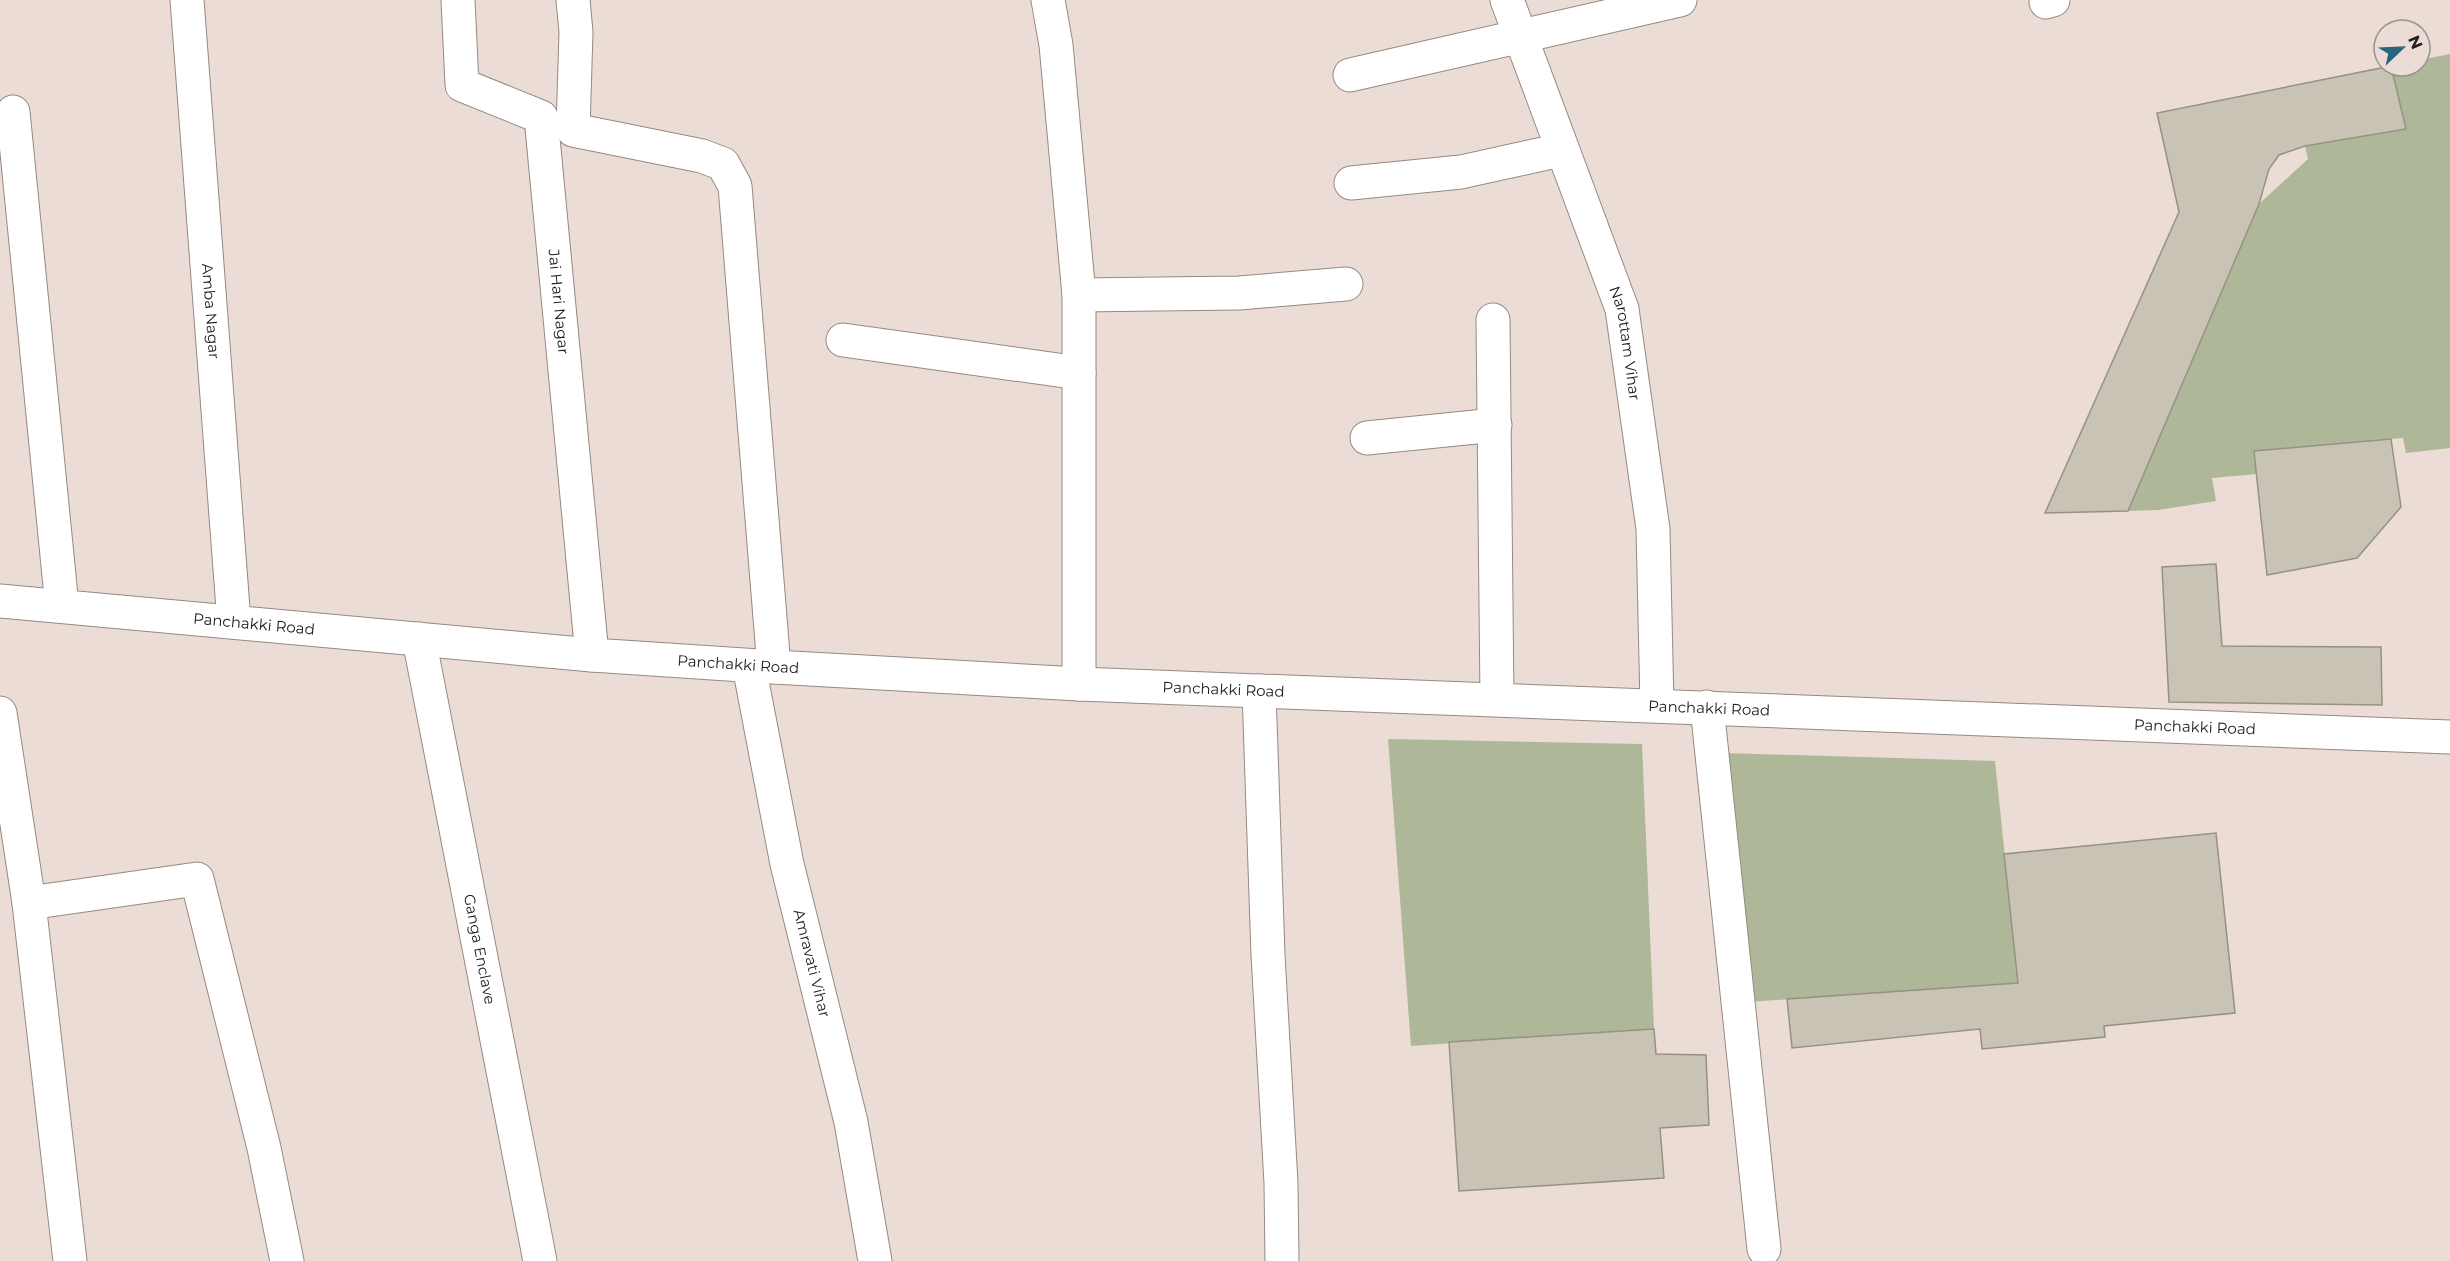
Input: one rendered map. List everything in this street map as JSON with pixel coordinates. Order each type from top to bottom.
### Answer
[{"type":"street","name":"Amba Nagar","points":[[187,0],[234,622]]},
{"type":"street","points":[[458,0],[462,85],[541,117]]},
{"type":"street","points":[[573,0],[576,32],[573,130]]},
{"type":"street","points":[[1048,0],[1056,45],[1079,295],[1079,684]]},
{"type":"street","name":"Narottam Vihar","points":[[1507,0],[1622,309],[1653,529],[1657,705]]},
{"type":"street","points":[[1350,75],[1680,0]]},
{"type":"street","points":[[13,112],[62,606]]},
{"type":"street","name":"Amravati Vihar","points":[[541,117],[573,130],[702,156],[723,164],[735,186],[761,667],[787,864],[851,1122],[875,1261]]},
{"type":"street","name":"Jai Hari Nagar","points":[[541,117],[592,655]]},
{"type":"street","points":[[1351,183],[1461,172],[1561,150]]},
{"type":"street","points":[[1079,295],[1239,293],[1346,284]]},
{"type":"street","points":[[1493,320],[1497,699]]},
{"type":"street","points":[[843,340],[1079,373]]},
{"type":"street","points":[[1367,438],[1495,425]]},
{"type":"street","name":"Panchakki Road","points":[[0,601],[592,655],[761,667],[1079,684],[2450,737]]},
{"type":"street","name":"Ganga Enclave","points":[[419,639],[540,1261]]},
{"type":"street","points":[[1259,691],[1268,955],[1281,1183],[1282,1261]]},
{"type":"street","points":[[1707,707],[1764,1249]]},
{"type":"street","points":[[0,713],[29,903],[70,1261]]},
{"type":"street","points":[[29,903],[197,879],[264,1149],[287,1261]]},
{"type":"green space","points":[[2450,54],[2450,448],[2406,453],[2403,438],[2255,451],[2257,474],[2212,478],[2216,501],[2158,510],[2128,511],[2259,204],[2308,159],[2305,146],[2406,129],[2394,78],[2432,78],[2432,58]]},
{"type":"green space","points":[[1388,739],[1642,744],[1654,1029],[1411,1046]]},
{"type":"green space","points":[[1723,753],[1995,761],[2018,983],[1748,1002]]},
{"type":"building","points":[[2372,70],[2372,78],[2394,78],[2406,129],[2305,146],[2279,155],[2269,169],[2259,204],[2128,511],[2045,513],[2179,212],[2157,113]]},
{"type":"building","points":[[2391,439],[2401,507],[2357,558],[2267,575],[2254,451]]},
{"type":"building","points":[[2216,564],[2222,646],[2381,647],[2382,705],[2169,702],[2162,567]]},
{"type":"building","points":[[2216,833],[2235,1013],[2104,1026],[2105,1037],[1982,1049],[1980,1029],[1792,1048],[1787,999],[2018,983],[2004,854]]},
{"type":"building","points":[[1654,1029],[1656,1054],[1706,1055],[1709,1125],[1660,1128],[1664,1178],[1459,1191],[1449,1042]]}]
